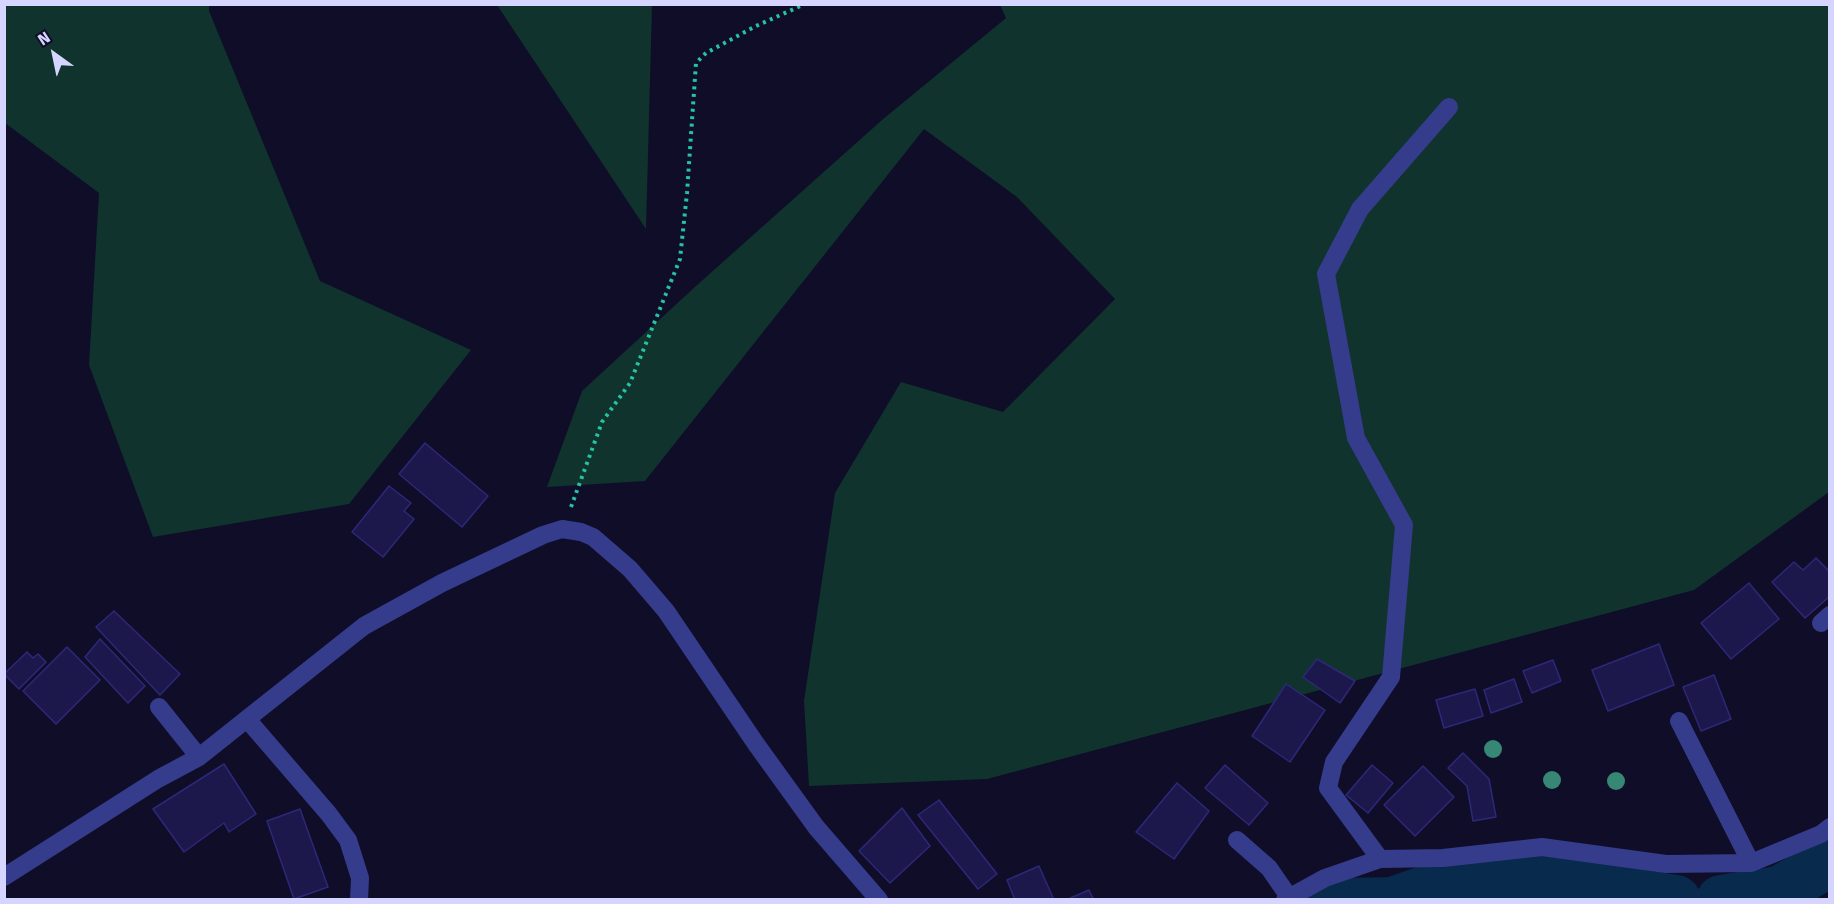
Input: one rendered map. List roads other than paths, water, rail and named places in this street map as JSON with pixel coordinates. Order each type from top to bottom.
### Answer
[{"type":"street","points":[[1380,859],[1328,788],[1334,762],[1391,677],[1404,525],[1356,438],[1326,274],[1360,209],[1449,107]]},
{"type":"street","points":[[9,870],[158,779],[199,757],[364,627],[442,583],[562,529],[581,532],[593,537],[630,569],[666,611],[756,744],[816,827],[879,900]]},
{"type":"street","points":[[159,707],[199,757]]},
{"type":"street","points":[[247,719],[328,813],[348,840],[360,878],[358,900]]},
{"type":"street","points":[[1678,721],[1751,863]]},
{"type":"street","points":[[1237,840],[1269,868],[1287,898],[1324,878],[1380,859],[1443,858],[1542,847],[1666,864],[1751,863],[1821,834],[1830,826]]},
{"type":"water","points":[[1489,876],[1440,899],[1291,900],[1325,878]]},
{"type":"waterway","points":[[1721,900],[1779,891],[1830,862]]},
{"type":"waterway","points":[[1398,900],[1442,885],[1489,876],[1579,885],[1676,900]]}]
